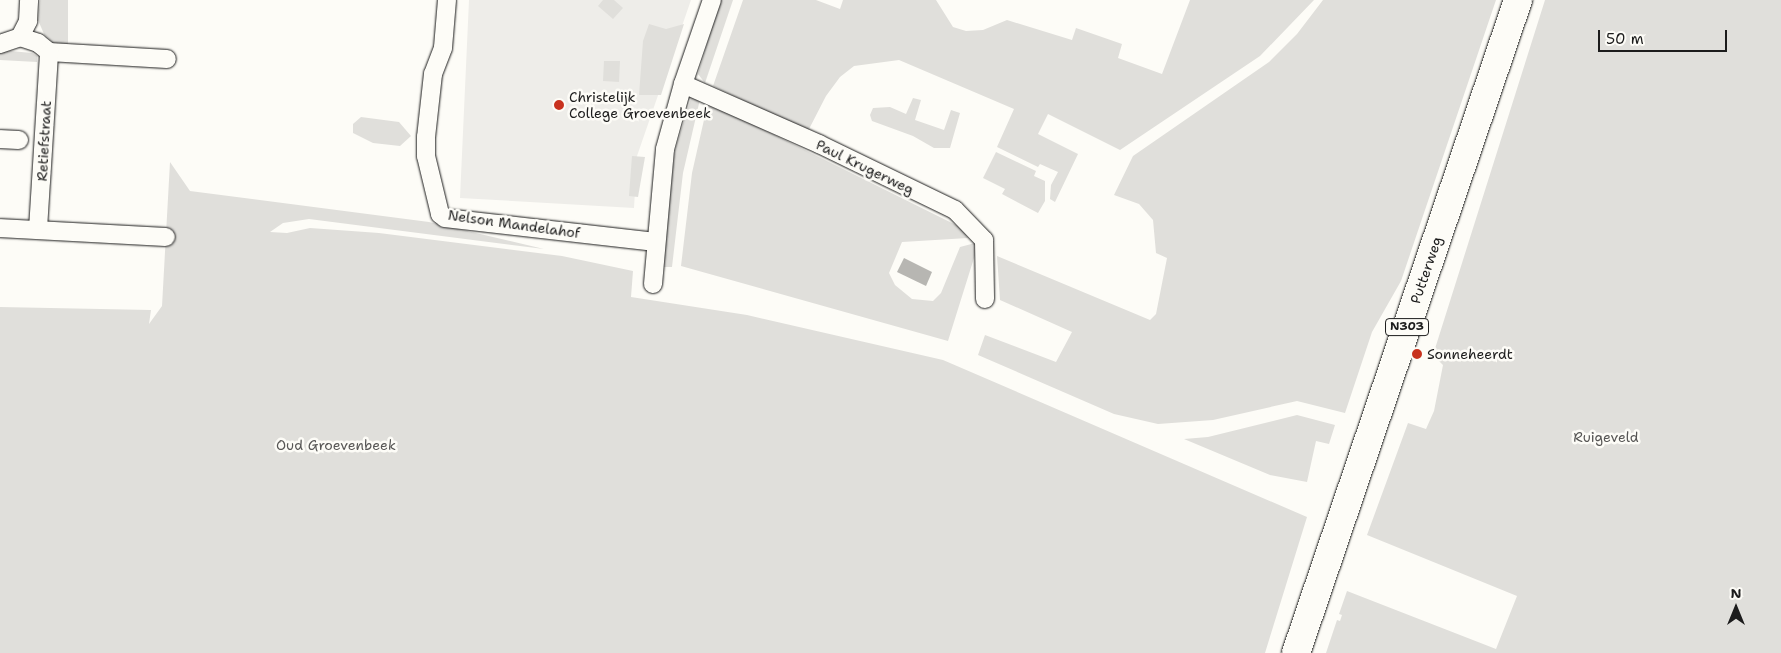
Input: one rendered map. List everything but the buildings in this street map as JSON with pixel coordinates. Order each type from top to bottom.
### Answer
[{"type":"main road","name":"Putterweg","points":[[1296,653],[1518,0]]},
{"type":"street","points":[[20,37],[28,21],[29,0]]},
{"type":"street","name":"Nelson Mandelahof","points":[[447,0],[443,48],[433,74],[426,137],[426,156],[440,214],[445,218],[656,242]]},
{"type":"street","points":[[653,284],[665,149],[683,84],[712,0]]},
{"type":"street","points":[[0,44],[20,37],[38,44],[49,52],[167,59]]},
{"type":"street","name":"Retiefstraat","points":[[38,230],[49,52]]},
{"type":"street","name":"Paul Krugerweg","points":[[683,84],[819,144],[955,210],[984,240],[985,299]]},
{"type":"street","name":"Retiefstraat","points":[[0,139],[19,140]]},
{"type":"street","points":[[0,228],[166,237]]},
{"type":"shaded area","name":"Christelijk College Groevenbeek","points":[[469,0],[691,0],[637,156],[634,208],[460,198]]},
{"type":"shaded area","points":[[904,258],[932,272],[926,286],[897,272]]},
{"type":"green space","points":[[40,0],[68,0],[68,47],[53,43],[44,34],[38,20]]},
{"type":"green space","points":[[603,0],[614,0],[623,8],[613,19],[598,6]]},
{"type":"green space","points":[[720,0],[733,0],[705,83],[698,74]]},
{"type":"green space","points":[[743,0],[816,0],[840,9],[843,0],[936,0],[953,27],[966,31],[983,30],[1007,20],[1072,40],[1076,28],[1122,44],[1118,58],[1162,74],[1190,0],[1314,0],[1260,56],[1120,150],[1048,114],[1038,134],[1078,154],[1055,202],[1050,199],[1051,185],[1058,172],[1040,164],[1038,167],[997,147],[1014,109],[899,60],[854,66],[840,77],[826,96],[808,131],[713,86]]},
{"type":"green space","points":[[1323,0],[1496,0],[1401,281],[1372,332],[1345,413],[1297,401],[1213,420],[1158,424],[1114,414],[978,355],[985,335],[1056,362],[1072,332],[1000,300],[997,256],[1150,320],[1156,314],[1167,258],[1156,253],[1153,220],[1139,204],[1114,195],[1133,156],[1269,62],[1297,34]]},
{"type":"green space","name":"Ruigeveld","points":[[1545,0],[1781,0],[1781,653],[1326,653],[1337,620],[1340,621],[1342,615],[1339,614],[1347,591],[1496,649],[1517,596],[1367,535],[1408,423],[1426,429],[1434,411],[1443,365],[1433,355]]},
{"type":"green space","points":[[649,24],[666,29],[684,24],[661,95],[639,95],[643,41]]},
{"type":"green space","points":[[0,50],[32,53],[37,56],[37,62],[0,60]]},
{"type":"green space","points":[[604,61],[620,61],[619,82],[603,81]]},
{"type":"green space","points":[[692,95],[701,95],[683,173],[672,267],[663,267],[660,264],[675,150]]},
{"type":"green space","points":[[913,98],[921,100],[915,120],[944,130],[951,110],[960,113],[950,148],[934,148],[913,136],[872,121],[870,115],[873,108],[890,107],[906,114]]},
{"type":"green space","points":[[708,102],[962,228],[968,238],[902,242],[889,273],[895,285],[912,299],[933,301],[941,293],[960,247],[979,242],[948,341],[681,266],[692,173]]},
{"type":"green space","points":[[361,117],[399,122],[411,136],[400,146],[373,143],[353,133],[353,124]]},
{"type":"green space","points":[[996,152],[1036,171],[1034,176],[1045,181],[1045,201],[1038,213],[1002,194],[1005,189],[983,178]]},
{"type":"green space","points":[[632,156],[645,157],[638,197],[629,196]]},
{"type":"green space","name":"Oud Groevenbeek","points":[[170,162],[190,191],[429,222],[544,249],[309,219],[283,223],[270,232],[287,233],[310,228],[379,233],[562,256],[633,271],[631,297],[747,315],[943,360],[1307,517],[1265,653],[0,653],[0,307],[151,310],[149,324],[162,306]]},
{"type":"green space","points":[[1297,415],[1335,425],[1329,444],[1316,441],[1307,482],[1270,475],[1184,439],[1208,437]]},
{"type":"place","name":"Christelijk College Groevenbeek","points":[[559,105]]},
{"type":"place","name":"Sonneheerdt","points":[[1417,354]]}]
